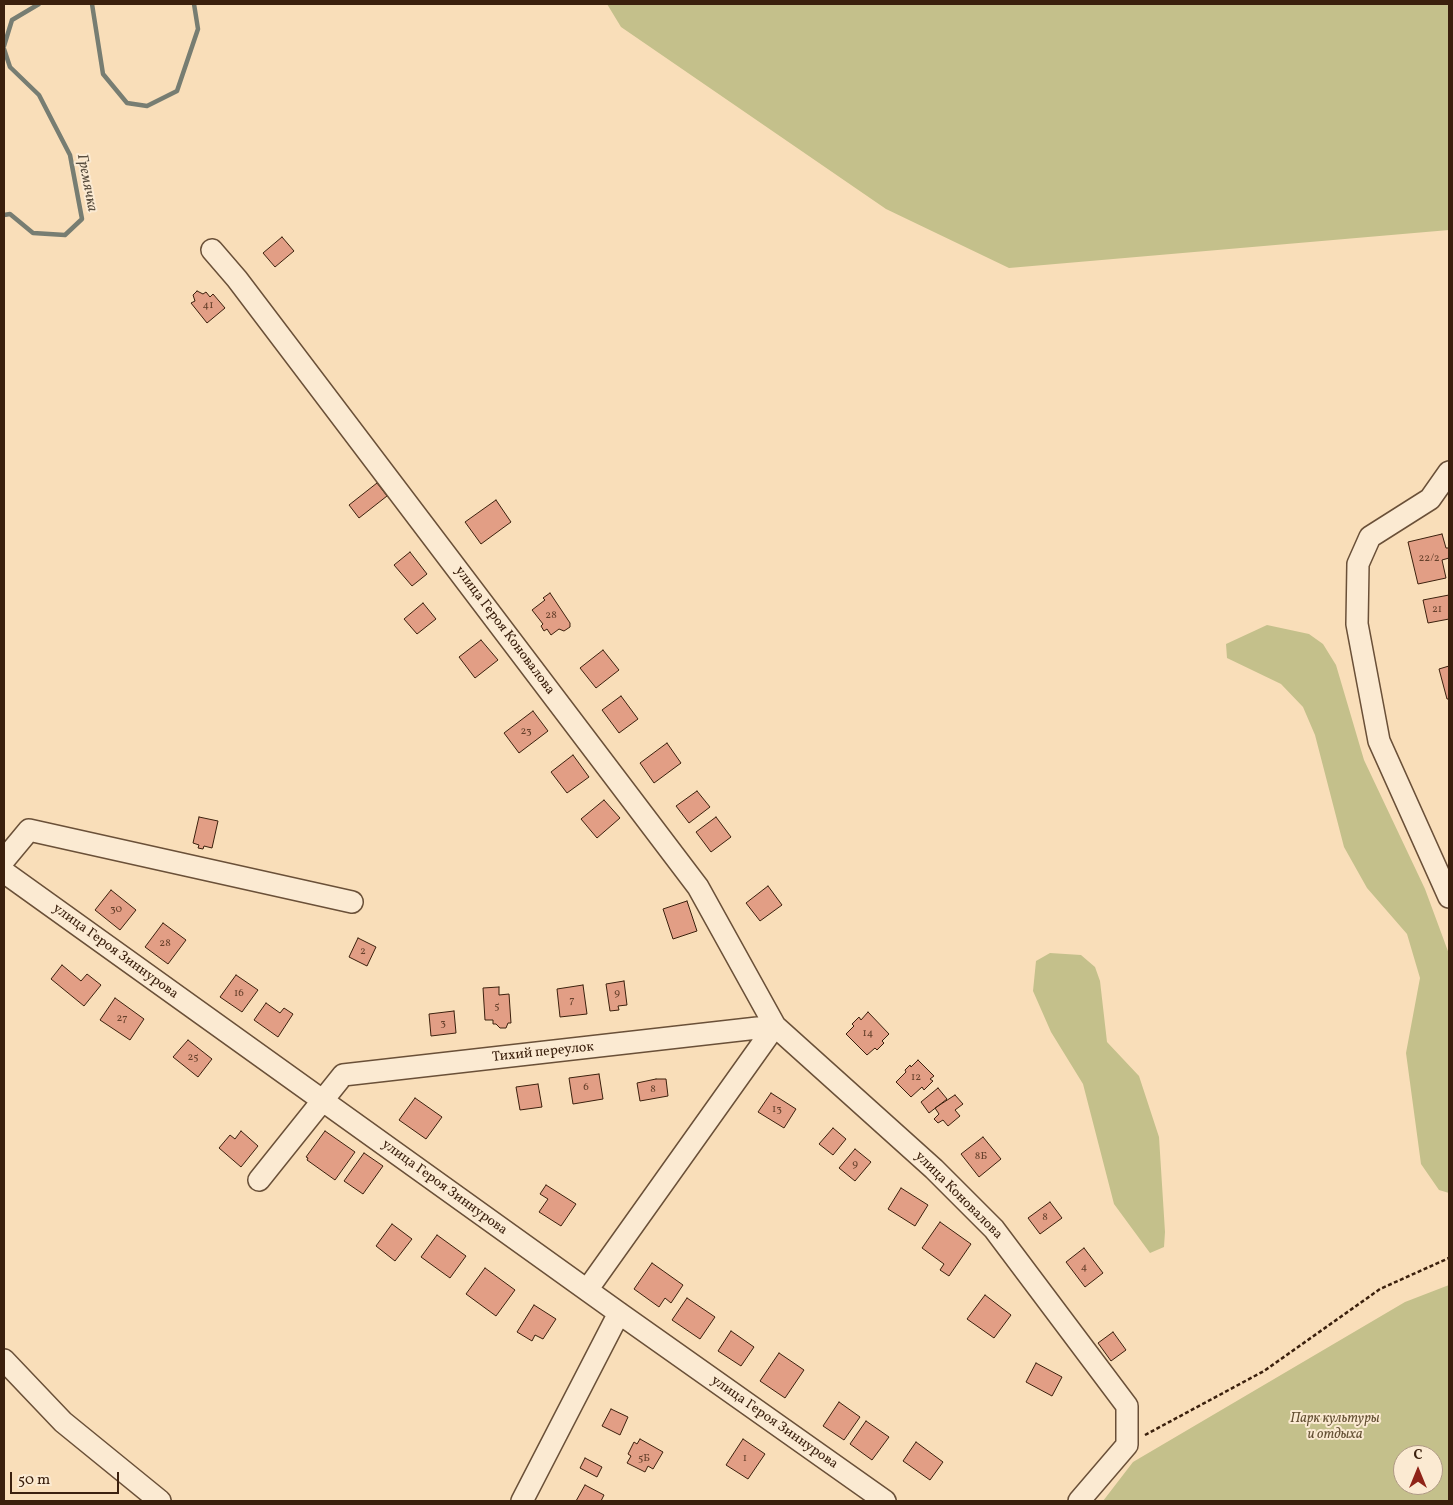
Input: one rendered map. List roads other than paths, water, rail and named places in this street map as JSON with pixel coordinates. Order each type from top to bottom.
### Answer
[{"type":"street","name":"улица Героя Коновалова","points":[[212,250],[237,280],[698,887],[775,1026]]},
{"type":"street","points":[[1449,472],[1430,499],[1370,537],[1358,564],[1357,624],[1379,741],[1449,897]]},
{"type":"street","points":[[4,860],[29,830],[352,902]]},
{"type":"street","name":"улица Героя Зиннурова","points":[[4,872],[619,1313],[885,1501]]},
{"type":"street","name":"Тихий переулок","points":[[258,1180],[343,1075],[775,1026]]},
{"type":"street","points":[[587,1290],[775,1026]]},
{"type":"street","name":"улица Коновалова","points":[[775,1026],[934,1169],[994,1229],[1127,1406],[1127,1445],[1079,1501]]},
{"type":"street","points":[[522,1501],[619,1313]]},
{"type":"street","points":[[4,1360],[63,1422],[160,1501]]},
{"type":"waterway","name":"Гремячка","points":[[4,46],[12,20],[39,4]]},
{"type":"waterway","name":"Гремячка","points":[[92,4],[103,74],[127,103],[147,106],[177,91],[198,29],[194,4]]},
{"type":"waterway","name":"Гремячка","points":[[4,49],[10,67],[39,95],[70,155],[82,219],[65,235],[33,233],[10,214],[4,215]]},
{"type":"park label","name":"Парк культуры и отдыха","points":[[1335,1428]]}]
